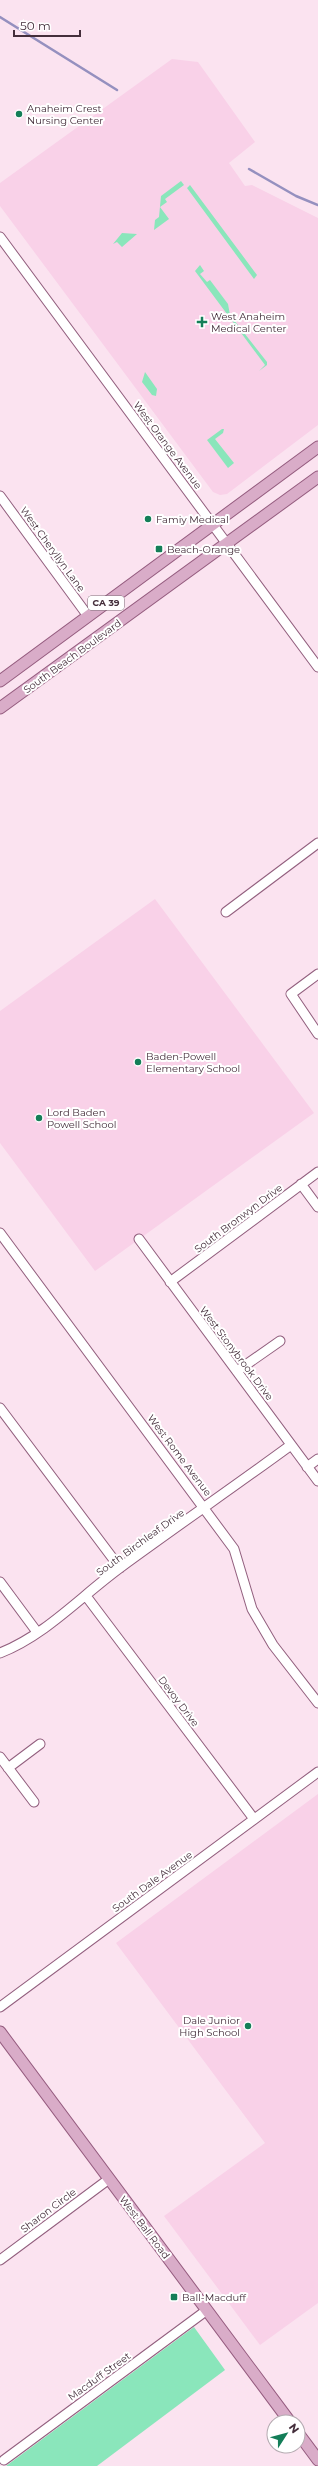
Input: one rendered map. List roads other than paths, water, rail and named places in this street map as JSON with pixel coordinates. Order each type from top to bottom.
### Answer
[{"type":"main road","name":"CA 39","points":[[0,681],[318,448]]},
{"type":"main road","name":"South Beach Boulevard","points":[[0,708],[318,477]]},
{"type":"main road","name":"West Ball Road","points":[[0,2032],[284,2414]]},
{"type":"main road","points":[[306,2444],[318,2460]]},
{"type":"street","name":"West Orange Avenue","points":[[0,237],[318,667]]},
{"type":"street","name":"West Cheryllyn Lane","points":[[0,496],[88,616]]},
{"type":"street","points":[[226,912],[318,843]]},
{"type":"street","points":[[318,974],[291,994],[318,1034]]},
{"type":"street","name":"South Bronwyn Drive","points":[[170,1282],[318,1172]]},
{"type":"street","points":[[301,1184],[318,1207]]},
{"type":"street","name":"West Rome Avenue","points":[[0,1233],[234,1549],[252,1609],[273,1645],[318,1704]]},
{"type":"street","name":"West Stonybrook Drive","points":[[138,1239],[318,1481]]},
{"type":"street","points":[[237,1371],[280,1341]]},
{"type":"street","points":[[0,1408],[120,1568]]},
{"type":"street","name":"South Birchleaf Drive","points":[[0,1654],[18,1646],[86,1596],[120,1568],[291,1445]]},
{"type":"street","points":[[307,1467],[318,1459]]},
{"type":"street","points":[[0,1582],[37,1632]]},
{"type":"street","name":"Devoy Drive","points":[[86,1596],[254,1819]]},
{"type":"street","points":[[8,1768],[40,1744]]},
{"type":"street","points":[[0,1757],[34,1802]]},
{"type":"street","name":"South Dale Avenue","points":[[0,2007],[318,1772]]},
{"type":"street","name":"Sharon Circle","points":[[0,2260],[109,2179]]},
{"type":"street","name":"Macduff Street","points":[[4,2460],[207,2310]]},
{"type":"waterway","points":[[0,17],[117,90]]},
{"type":"waterway","points":[[249,169],[296,196],[318,205]]},
{"type":"place","name":"Anaheim Crest Nursing Center","points":[[19,114]]},
{"type":"place","name":"West Anaheim Medical Center","points":[[202,322]]},
{"type":"place","name":"Famiy Medical","points":[[148,519]]},
{"type":"place","name":"Beach-Orange","points":[[159,549]]},
{"type":"place","name":"Baden-Powell Elementary School","points":[[138,1062]]},
{"type":"place","name":"Lord Baden Powell School","points":[[39,1118]]},
{"type":"place","name":"Dale Junior High School","points":[[248,2026]]},
{"type":"place","name":"Ball-Macduff","points":[[174,2297]]}]
